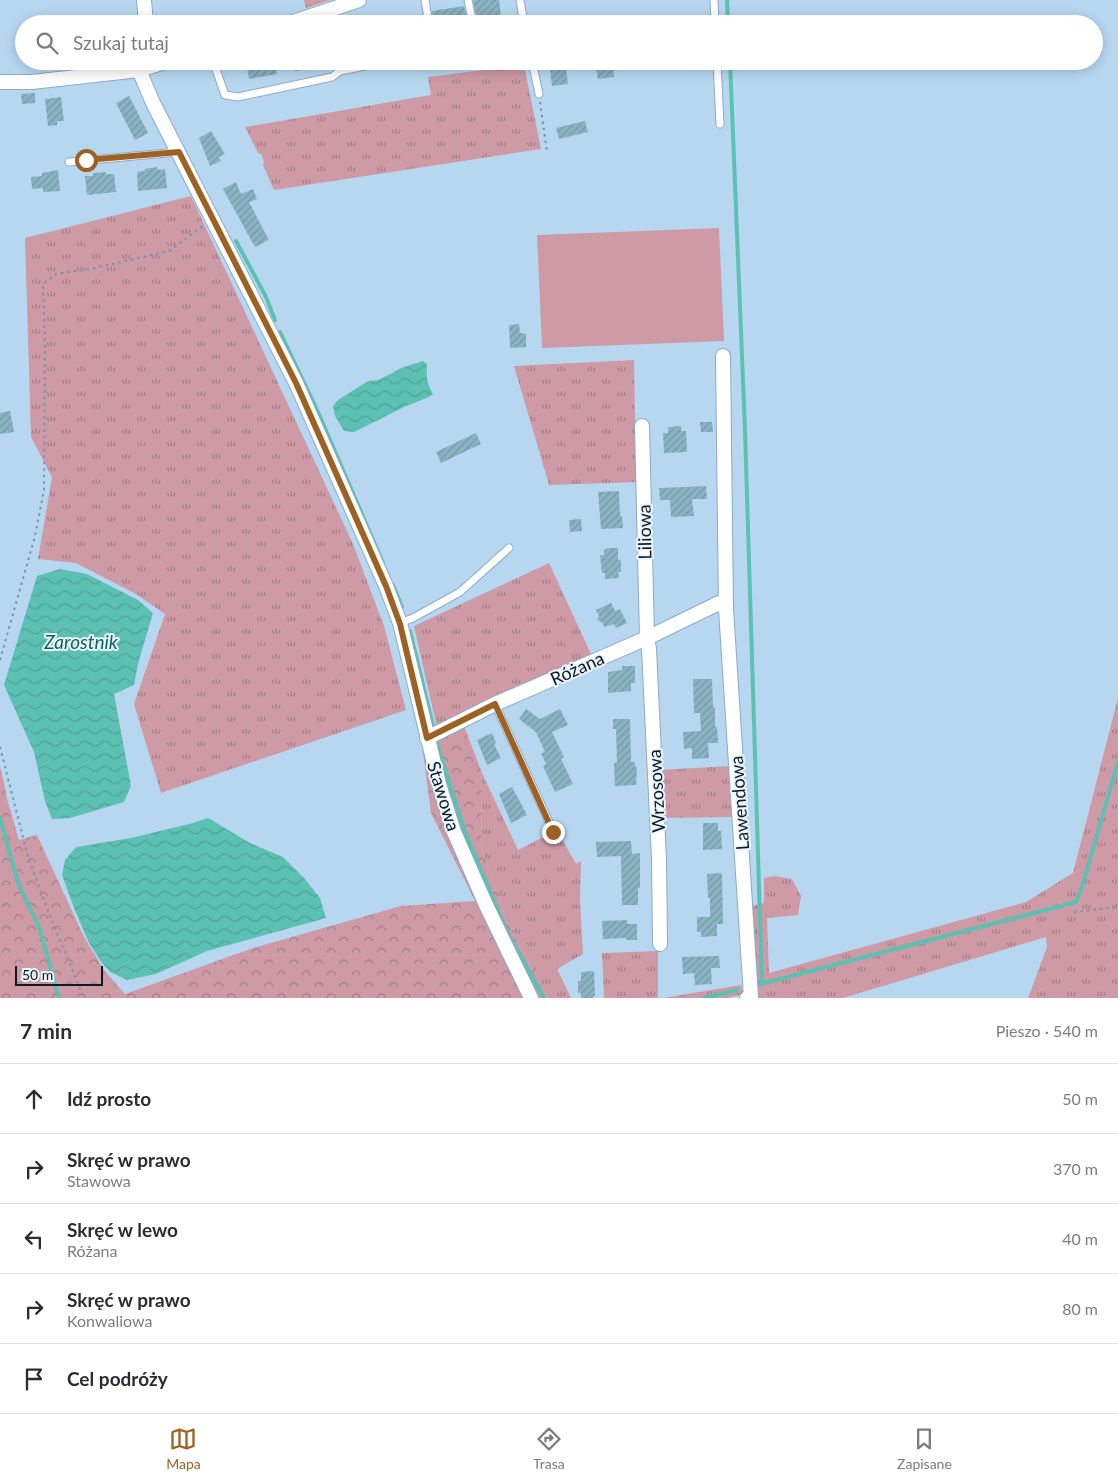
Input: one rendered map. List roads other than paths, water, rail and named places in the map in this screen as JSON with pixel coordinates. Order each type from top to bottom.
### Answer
[{"type":"street","points":[[144,0],[145,15]]},
{"type":"street","points":[[333,15],[359,0]]},
{"type":"street","points":[[0,82],[32,82],[113,70]]},
{"type":"street","name":"Stawowa","points":[[141,70],[153,103],[296,383],[386,586],[400,624],[427,738],[454,832],[486,905],[531,998]]},
{"type":"street","name":"Lawendowa","points":[[723,356],[726,609],[750,998]]},
{"type":"street","name":"Liliowa","points":[[642,426],[646,638]]},
{"type":"street","name":"Różana","points":[[427,738],[495,704],[646,638],[719,603],[726,609]]},
{"type":"street","name":"Wrzosowa","points":[[646,638],[649,649],[659,859],[660,944]]},
{"type":"lane","points":[[425,0],[428,15]]},
{"type":"lane","points":[[468,0],[471,15]]},
{"type":"lane","points":[[520,0],[522,15]]},
{"type":"lane","points":[[714,0],[715,15]]},
{"type":"lane","points":[[216,70],[225,95],[238,97],[332,77],[345,70]]},
{"type":"lane","points":[[534,70],[539,94]]},
{"type":"lane","points":[[717,70],[720,124]]},
{"type":"lane","points":[[69,162],[179,152]]},
{"type":"lane","points":[[400,624],[460,592],[509,548]]},
{"type":"lane","points":[[495,704],[553,832]]},
{"type":"water","points":[[423,361],[427,364],[427,380],[433,394],[354,432],[344,431],[335,416],[333,406],[338,400],[368,381],[378,380],[404,367]]},
{"type":"water","name":"Zarostnik","points":[[60,569],[87,574],[138,600],[153,613],[134,685],[114,694],[131,786],[124,802],[70,818],[52,819],[45,801],[34,752],[4,685],[37,576]]},
{"type":"water","points":[[208,818],[250,843],[283,857],[304,878],[320,898],[326,918],[207,951],[156,974],[127,980],[110,972],[89,943],[74,908],[62,875],[65,860],[76,847],[131,838]]},
{"type":"waterway","points":[[727,0],[728,15]]},
{"type":"waterway","points":[[730,70],[745,430],[762,984]]},
{"type":"waterway","points":[[236,241],[266,297],[275,320]]},
{"type":"waterway","points":[[280,332],[318,412],[383,563]]},
{"type":"waterway","points":[[393,585],[402,607]]},
{"type":"waterway","points":[[410,631],[434,730]]},
{"type":"waterway","points":[[437,744],[465,832],[507,932],[544,998]]},
{"type":"waterway","points":[[753,986],[1076,902],[1118,762]]},
{"type":"waterway","points":[[0,818],[18,883],[39,927],[59,998]]},
{"type":"waterway","points":[[704,998],[737,990]]}]
